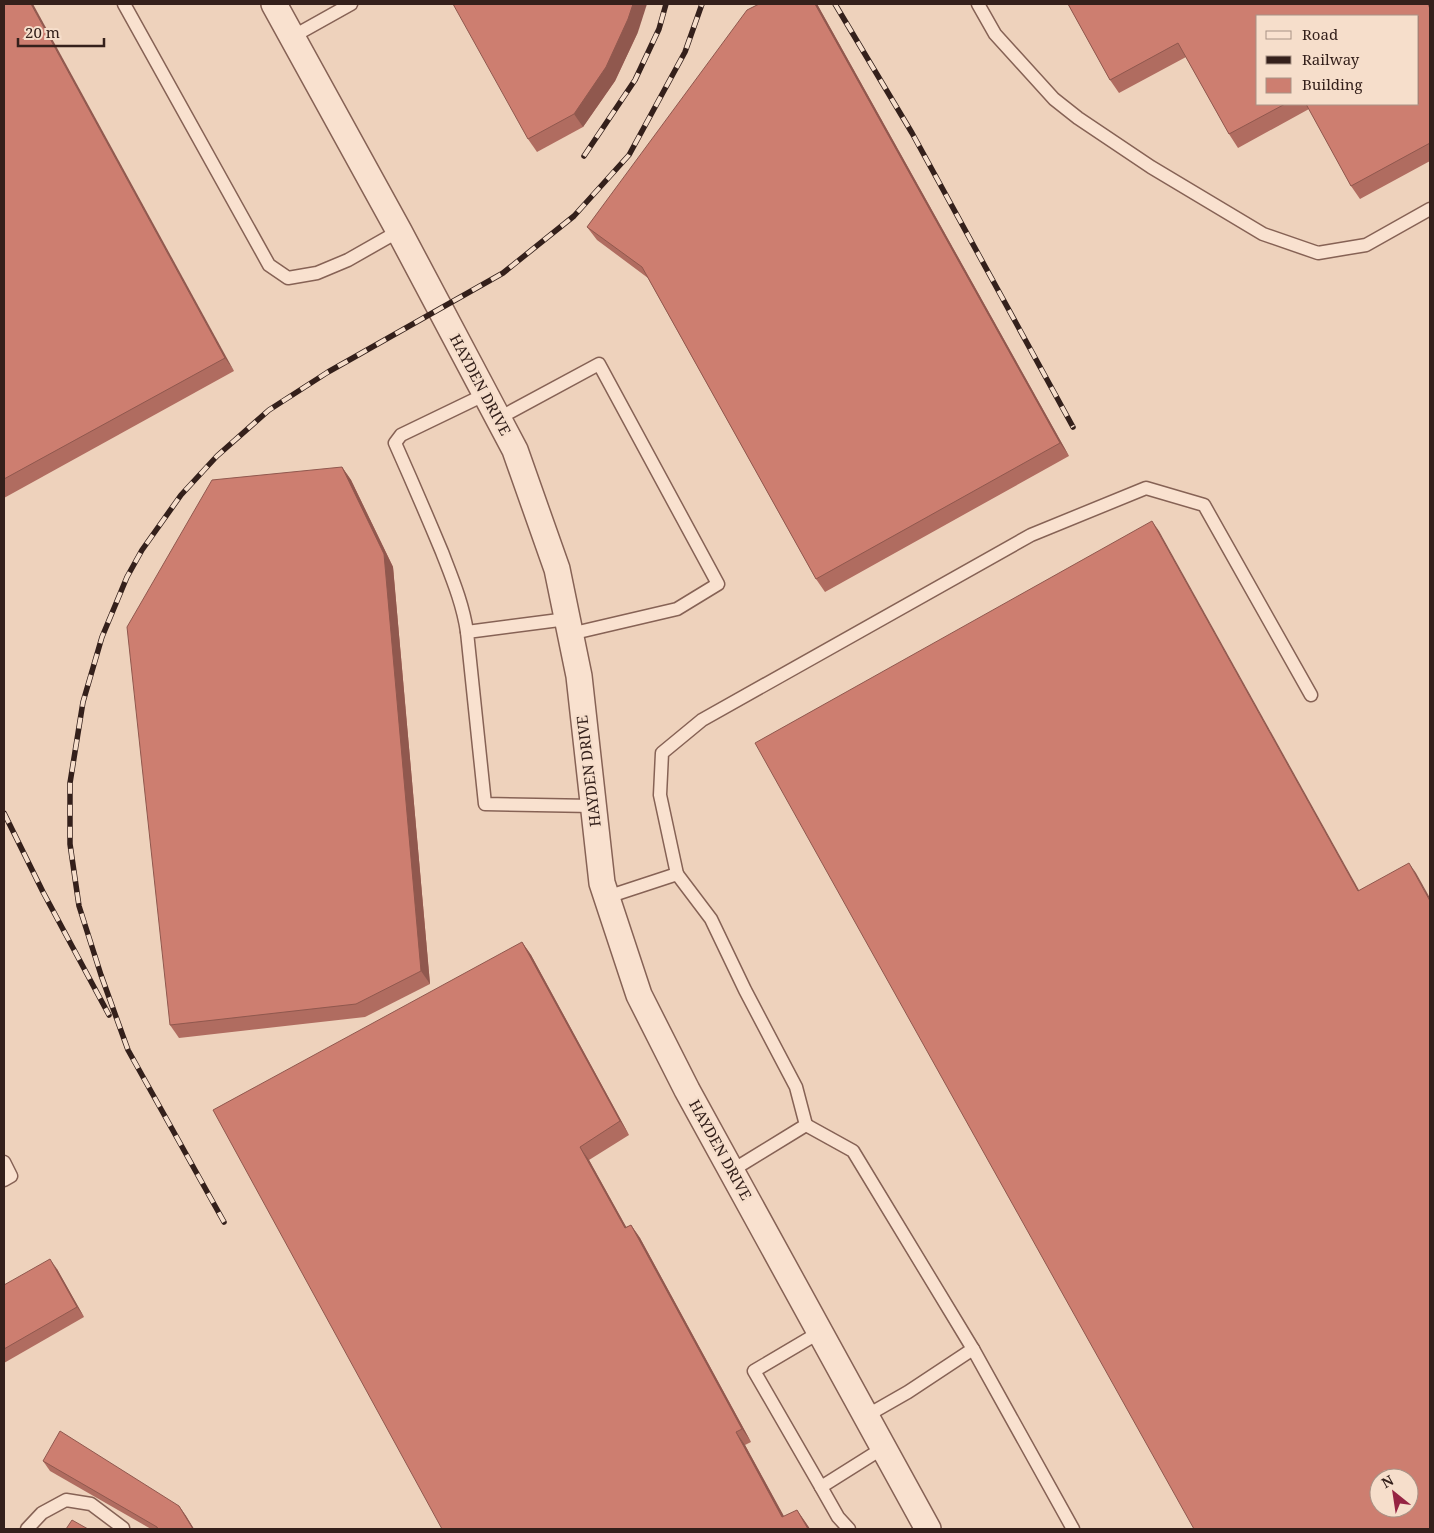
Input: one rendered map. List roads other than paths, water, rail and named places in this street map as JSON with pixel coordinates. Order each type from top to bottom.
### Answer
[{"type":"street","name":"HAYDEN DRIVE","points":[[274,4],[399,231],[515,450],[557,569],[579,676],[602,883],[639,995],[687,1090],[928,1529]]},
{"type":"lane","points":[[124,4],[269,265],[288,278],[317,273],[348,260],[399,231]]},
{"type":"lane","points":[[292,36],[352,4]]},
{"type":"lane","points":[[978,4],[995,34],[1054,99],[1078,118],[1151,167],[1262,234],[1318,253],[1366,246],[1430,209]]},
{"type":"lane","points":[[467,632],[569,626],[677,608],[718,584],[599,364],[498,418]]},
{"type":"lane","points":[[486,394],[401,435],[395,443],[427,514],[464,613],[485,804],[594,806]]},
{"type":"lane","points":[[1073,1529],[973,1349],[853,1151],[806,1125],[796,1087],[745,990],[711,919],[677,874],[660,796],[662,753],[702,720],[1030,535],[1146,488],[1204,505],[1311,695]]},
{"type":"lane","points":[[607,897],[677,874]]},
{"type":"lane","points":[[731,1171],[806,1125]]},
{"type":"lane","points":[[4,1162],[11,1176],[4,1180]]},
{"type":"lane","points":[[820,1332],[754,1371],[838,1517],[849,1529]]},
{"type":"lane","points":[[866,1416],[908,1392],[973,1349]]},
{"type":"lane","points":[[821,1487],[884,1448]]},
{"type":"lane","points":[[27,1529],[42,1513],[66,1500],[91,1504],[123,1528]]},
{"type":"railway","points":[[584,156],[635,80],[659,29],[666,4]]},
{"type":"railway","points":[[224,1222],[128,1050],[79,906],[70,844],[70,783],[83,702],[102,637],[127,577],[142,550],[181,495],[217,456],[269,410],[328,372],[503,273],[574,216],[629,155],[685,52],[702,4]]},
{"type":"railway","points":[[835,4],[912,133],[1073,427]]},
{"type":"railway","points":[[4,813],[43,892],[109,1015]]}]
